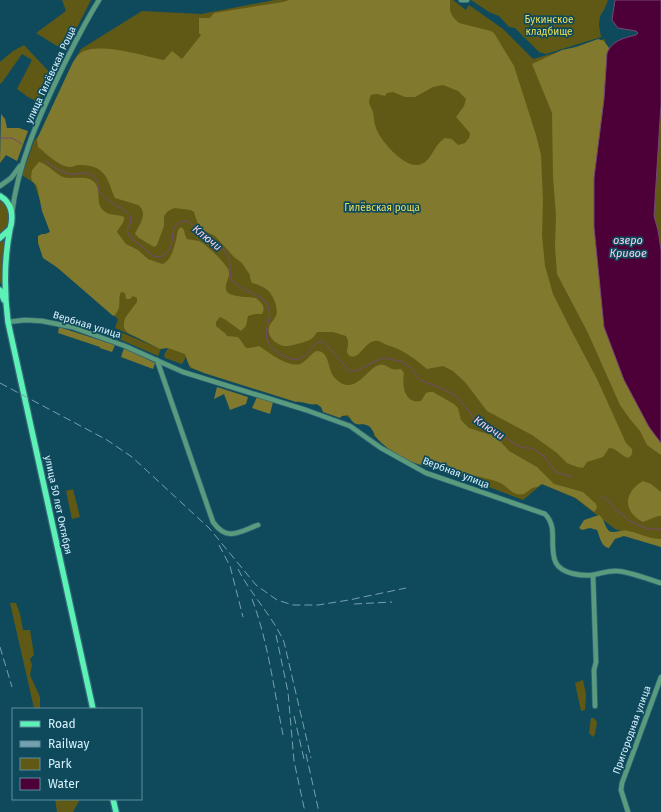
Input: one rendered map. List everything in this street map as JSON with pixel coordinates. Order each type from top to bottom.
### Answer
[{"type":"main road","points":[[0,196],[8,202],[12,213],[4,274],[6,304]]},
{"type":"main road","points":[[0,238],[10,229]]},
{"type":"main road","points":[[0,290],[6,304]]},
{"type":"main road","name":"улица 50 лет Октября","points":[[6,304],[8,322],[94,708]]},
{"type":"main road","points":[[113,800],[116,812]]},
{"type":"street","name":"улица Гилёвская Роща","points":[[24,160],[42,112],[76,42],[99,0]]},
{"type":"street","points":[[461,0],[467,0]]},
{"type":"street","points":[[0,186],[14,175],[24,160]]},
{"type":"street","points":[[12,213],[17,183],[24,160]]},
{"type":"street","name":"Вербная улица","points":[[8,322],[25,320],[64,325],[118,343],[183,372],[282,402],[350,426],[381,448],[426,473],[544,514],[550,519],[552,524],[554,558],[560,569],[581,575],[593,575]]},
{"type":"street","points":[[157,360],[213,522],[218,529],[227,534],[236,533],[258,525]]},
{"type":"street","points":[[595,706],[594,670],[596,662],[593,575],[606,571],[618,571],[661,583]]},
{"type":"street","name":"Пригородная улица","points":[[628,812],[621,790],[622,783],[661,677]]},
{"type":"green space","points":[[62,0],[91,0],[65,51],[36,33],[66,11]]},
{"type":"green space","name":"Гилёвская роща","points":[[275,0],[453,0],[466,10],[469,5],[503,29],[533,59],[605,39],[589,177],[661,446],[661,544],[615,529],[575,498],[542,484],[523,500],[402,454],[374,436],[374,427],[305,400],[190,368],[186,357],[182,364],[165,358],[164,355],[168,348],[158,347],[115,328],[118,319],[48,260],[51,232],[34,183],[22,175],[34,141],[40,134],[81,49],[142,11],[201,14]]},
{"type":"green space","name":"Гилёвская роща","points":[[289,0],[450,0],[450,11],[459,23],[494,33],[514,66],[541,155],[543,200],[542,235],[545,266],[553,294],[597,379],[626,443],[632,449],[631,456],[628,458],[614,449],[609,448],[603,457],[587,462],[583,468],[567,463],[557,453],[532,435],[487,411],[465,382],[453,371],[443,366],[427,369],[403,352],[380,341],[373,341],[354,357],[348,355],[347,353],[348,341],[346,336],[333,332],[317,332],[309,340],[293,345],[284,346],[279,344],[269,333],[270,326],[277,313],[273,297],[269,291],[263,287],[252,283],[250,275],[242,263],[234,257],[215,236],[199,228],[194,212],[191,210],[174,208],[168,211],[164,216],[164,226],[157,245],[154,247],[135,234],[143,215],[141,208],[138,205],[115,198],[107,178],[101,171],[95,167],[86,165],[66,166],[53,159],[38,147],[37,139],[72,64],[80,53],[92,49],[102,48],[135,53],[164,60],[172,51],[182,59],[201,35],[199,33],[199,18],[210,18],[214,13]],"holes":[[[443,85],[458,91],[466,99],[464,106],[456,117],[470,133],[469,138],[465,143],[458,145],[452,139],[445,138],[437,145],[429,158],[423,164],[418,165],[406,162],[399,157],[387,146],[378,133],[373,112],[369,104],[371,95],[377,94],[385,96],[387,93],[393,92],[405,97],[415,97],[433,87]]]},
{"type":"green space","name":"Букинское кладбище","points":[[471,0],[608,0],[600,16],[599,25],[601,37],[546,54],[539,52],[515,28],[509,27],[499,16],[489,12]]},
{"type":"green space","points":[[598,39],[604,41],[609,48],[607,54],[604,99],[594,178],[594,227],[604,327],[624,380],[649,427],[661,443],[661,455],[647,445],[640,431],[620,405],[588,333],[557,274],[552,113],[532,64],[562,50],[576,47]]},
{"type":"green space","points":[[24,45],[52,75],[38,102],[17,89],[32,60],[22,54],[1,84],[0,83],[0,62],[13,51]]},
{"type":"green space","points":[[661,104],[661,250],[654,216]]},
{"type":"green space","points":[[1,114],[5,119],[7,128],[19,128],[28,131],[17,161],[6,155],[0,163]]},
{"type":"green space","points":[[39,162],[63,177],[86,178],[93,181],[98,188],[99,204],[101,208],[108,214],[124,217],[123,223],[117,232],[126,244],[138,250],[148,259],[162,264],[166,262],[171,255],[178,230],[181,227],[184,230],[187,239],[199,241],[212,251],[228,269],[229,275],[226,291],[237,296],[256,298],[262,303],[262,314],[248,316],[246,326],[241,331],[220,317],[216,322],[216,326],[227,336],[238,337],[246,348],[259,346],[286,362],[297,365],[302,363],[316,351],[320,351],[325,355],[333,375],[337,380],[343,384],[349,385],[359,381],[376,366],[385,365],[393,369],[401,369],[404,373],[403,383],[405,393],[411,400],[421,401],[426,393],[433,392],[454,404],[458,408],[461,420],[469,428],[494,436],[509,451],[537,467],[554,484],[583,492],[596,504],[597,508],[594,512],[576,498],[542,484],[532,488],[524,494],[517,494],[498,482],[486,478],[426,467],[414,463],[388,449],[376,437],[370,427],[364,424],[354,423],[348,415],[340,418],[323,412],[321,407],[317,404],[296,402],[204,373],[192,368],[189,365],[185,354],[168,348],[160,349],[128,333],[124,328],[125,318],[137,302],[137,298],[133,296],[130,299],[126,299],[125,293],[121,292],[119,307],[114,316],[58,268],[43,258],[38,243],[38,236],[50,232],[42,211],[37,186],[32,181],[31,177],[32,170]]},
{"type":"green space","points":[[0,199],[9,212],[9,221],[0,234]]},
{"type":"green space","points":[[5,240],[1,285],[0,242]]},
{"type":"green space","points":[[59,327],[115,345],[112,352],[58,333]]},
{"type":"green space","points":[[115,330],[161,349],[158,356],[112,336]]},
{"type":"green space","points":[[124,348],[155,363],[153,369],[121,357]]},
{"type":"green space","points":[[217,387],[248,397],[246,404],[230,410],[224,394],[214,399]]},
{"type":"green space","points":[[257,397],[273,402],[270,414],[252,408]]},
{"type":"green space","points":[[643,481],[651,484],[661,492],[661,516],[643,522],[636,518],[631,512],[628,502],[632,490]]},
{"type":"green space","points":[[73,489],[80,517],[72,519],[66,491]]},
{"type":"green space","points":[[599,515],[609,531],[626,531],[661,539],[661,547],[624,536],[615,539],[609,548],[604,546],[597,530],[590,528],[582,530],[579,528],[584,520]]},
{"type":"green space","points":[[10,603],[16,603],[23,630],[30,630],[34,655],[30,659],[32,665],[30,675],[40,697],[40,708],[34,708]]},
{"type":"green space","points":[[583,680],[586,694],[585,710],[581,711],[575,683]]},
{"type":"green space","points":[[591,718],[594,718],[597,722],[593,737],[589,733]]},
{"type":"green space","points":[[55,800],[79,800],[73,812],[57,812]]},
{"type":"water","name":"озеро Кривое","points":[[615,0],[661,0],[661,104],[654,216],[661,250],[661,443],[649,427],[624,380],[604,327],[594,227],[594,178],[604,99],[607,53],[615,43],[638,33],[636,31],[618,28],[612,20]]},
{"type":"waterway","name":"Ключи","points":[[0,138],[12,138],[22,144]]},
{"type":"waterway","name":"Ключи","points":[[45,161],[57,169],[70,174],[87,173],[92,175],[96,179],[101,194],[131,217],[127,230],[129,236],[153,256],[161,257],[167,252],[172,243],[175,226],[186,221],[221,247],[229,260],[230,275],[232,280],[240,287],[261,298],[267,304],[269,310],[266,334],[267,340],[270,345],[282,355],[290,359],[298,359],[306,355],[318,342],[322,341],[349,371],[356,371],[380,359],[386,358],[403,362],[411,368],[420,380],[456,396],[474,420],[506,437],[516,445],[524,448],[532,448],[544,456],[556,472],[572,477]]},
{"type":"waterway","name":"Ключи","points":[[601,496],[608,500],[615,510],[629,521],[648,529],[661,529]]},
{"type":"railway","points":[[0,383],[107,440],[132,457],[209,528],[256,585],[277,600],[293,605],[318,605],[406,588]]},
{"type":"railway","points":[[219,545],[230,566],[243,617]]},
{"type":"railway","points":[[238,569],[249,588],[274,623],[284,642],[311,758]]},
{"type":"railway","points":[[252,599],[258,615],[266,649],[283,735]]},
{"type":"railway","points":[[354,604],[392,602]]},
{"type":"railway","points":[[276,635],[288,692],[294,761],[305,812]]},
{"type":"railway","points":[[0,647],[12,687]]},
{"type":"railway","points":[[294,716],[304,759]]},
{"type":"railway","points":[[306,754],[319,812]]}]
